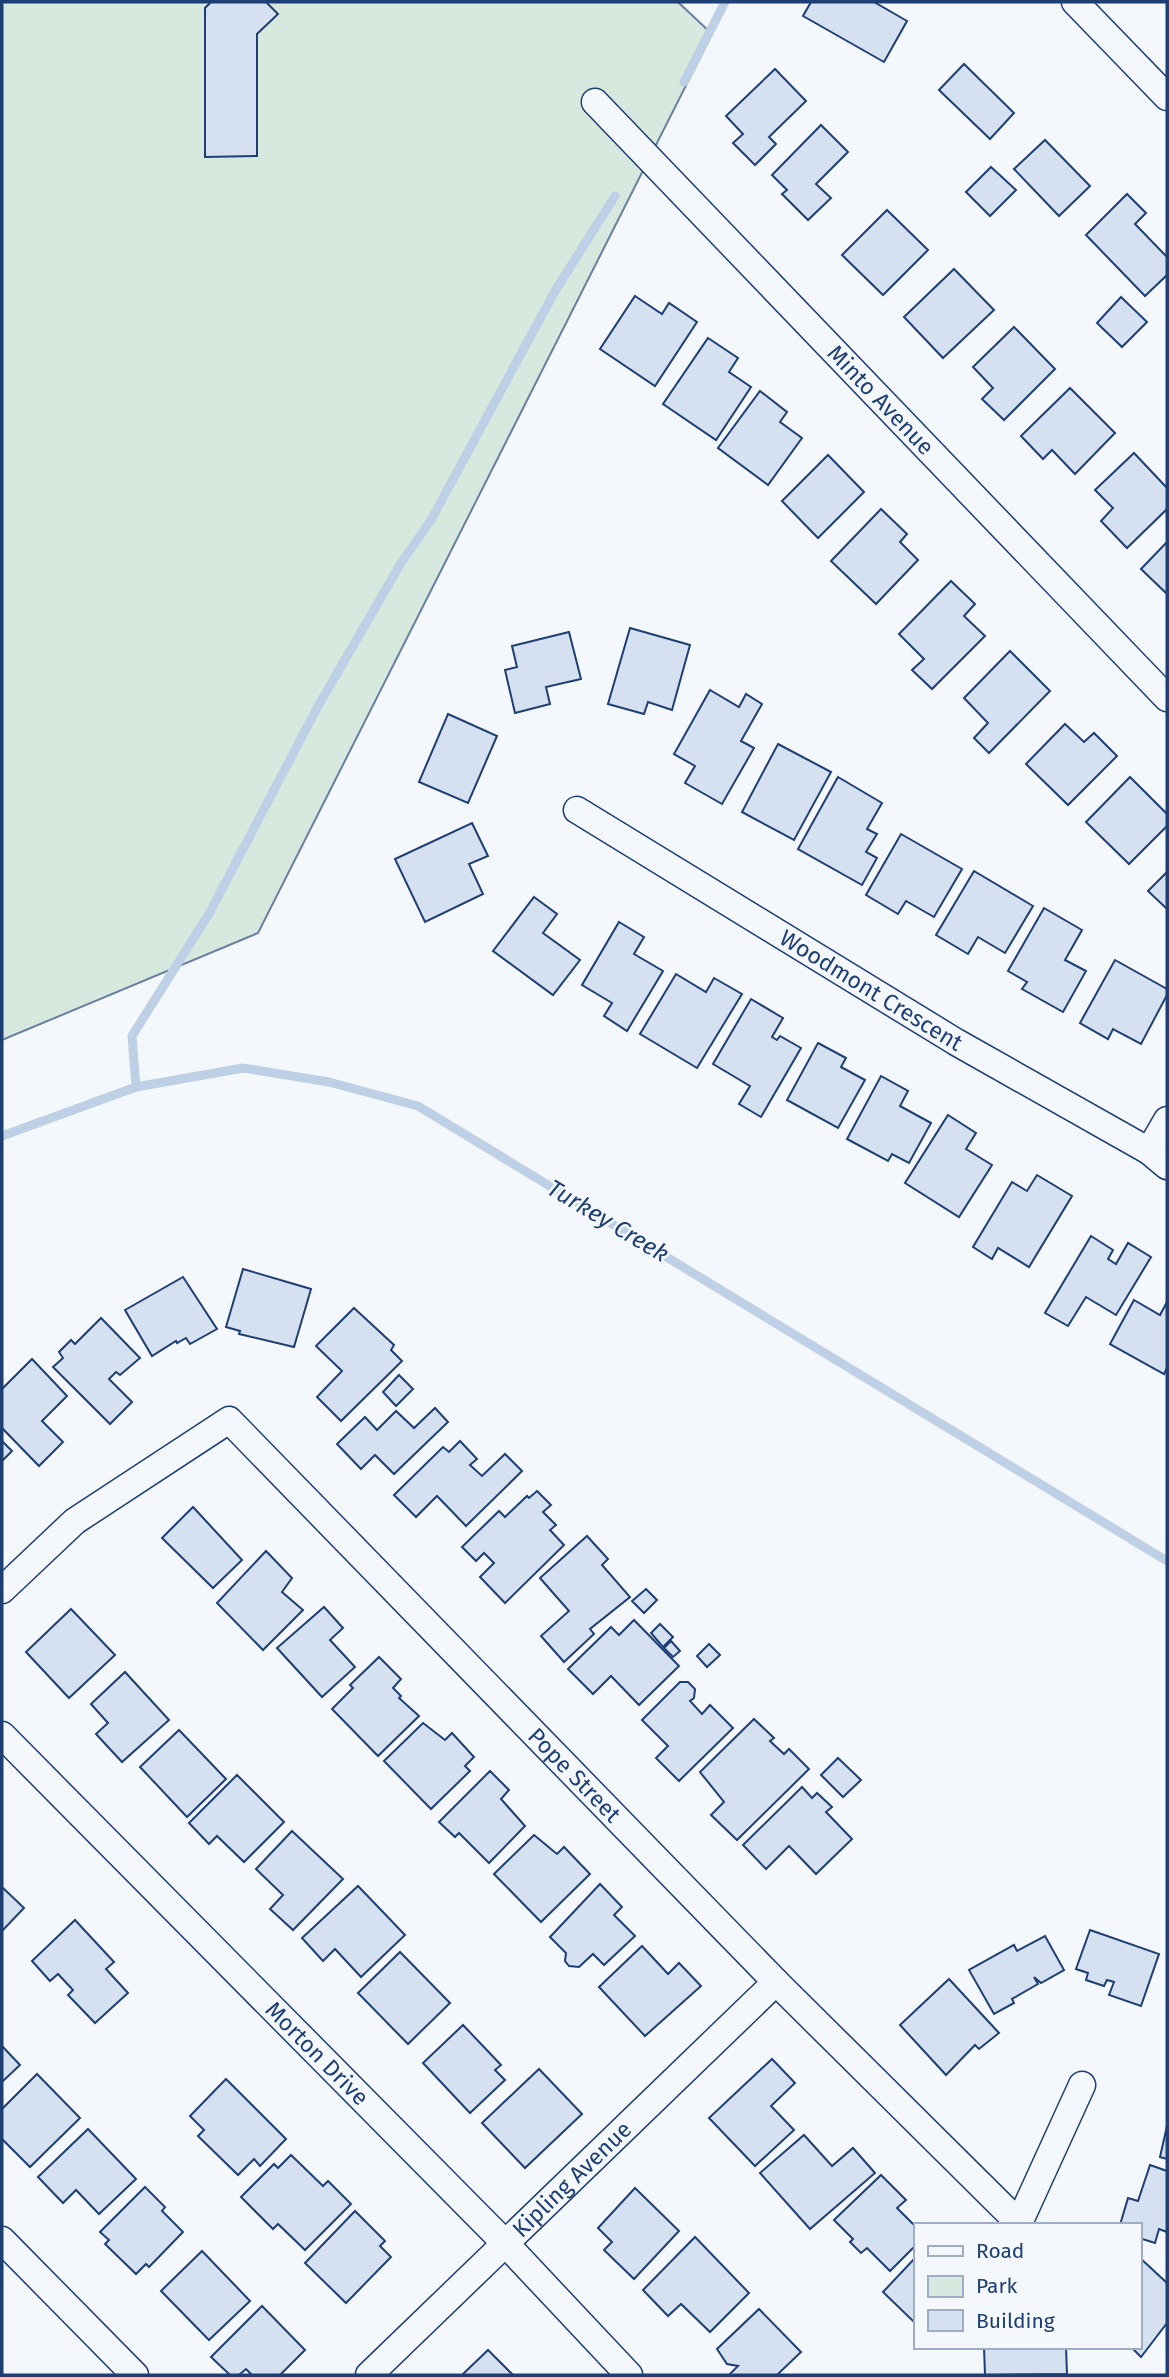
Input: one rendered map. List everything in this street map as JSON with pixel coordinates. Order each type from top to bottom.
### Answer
[{"type":"street","points":[[1075,2],[1167,97]]},
{"type":"street","name":"Minto Avenue","points":[[595,102],[1167,698]]},
{"type":"street","name":"Woodmont Crescent","points":[[577,810],[956,1042],[1158,1159]]},
{"type":"street","points":[[1158,1159],[1167,1119]]},
{"type":"street","name":"Pope Street","points":[[2,1590],[75,1521],[229,1420],[776,1983],[1018,2223],[1083,2085]]},
{"type":"street","name":"Morton Drive","points":[[2,1735],[505,2242],[629,2375]]},
{"type":"street","name":"Kipling Avenue","points":[[369,2375],[776,1983]]},
{"type":"street","points":[[2,2240],[135,2375]]},
{"type":"green space","points":[[2,2],[678,2],[712,34],[258,933],[2,1040]]},
{"type":"building","points":[[211,2],[266,2],[278,14],[257,34],[257,156],[205,157],[205,8]]},
{"type":"building","points":[[811,2],[874,2],[907,21],[884,62],[803,16]]},
{"type":"building","points":[[964,64],[1014,113],[990,139],[939,90]]},
{"type":"building","points":[[775,69],[806,101],[769,137],[776,144],[755,165],[733,143],[743,134],[726,116]]},
{"type":"building","points":[[821,125],[848,152],[816,184],[831,198],[808,220],[782,194],[787,190],[772,175]]},
{"type":"building","points":[[1045,140],[1090,186],[1059,216],[1014,169]]},
{"type":"building","points":[[991,167],[1016,190],[990,216],[966,192]]},
{"type":"building","points":[[1127,194],[1146,213],[1135,224],[1167,257],[1167,275],[1145,296],[1086,235]]},
{"type":"building","points":[[887,210],[928,250],[883,295],[842,255]]},
{"type":"building","points":[[954,269],[994,310],[943,358],[904,317]]},
{"type":"building","points":[[635,296],[662,314],[669,303],[697,322],[655,386],[600,349]]},
{"type":"building","points":[[1121,297],[1147,322],[1122,347],[1097,323]]},
{"type":"building","points":[[1014,327],[1055,369],[1004,420],[982,399],[993,388],[973,367]]},
{"type":"building","points":[[708,338],[738,358],[729,372],[751,387],[716,440],[663,404]]},
{"type":"building","points":[[1070,388],[1115,433],[1075,474],[1052,450],[1043,459],[1021,436]]},
{"type":"building","points":[[760,391],[787,412],[780,422],[802,438],[768,485],[718,448]]},
{"type":"building","points":[[1134,453],[1167,488],[1167,509],[1127,548],[1101,521],[1113,508],[1095,490]]},
{"type":"building","points":[[828,455],[864,492],[818,538],[782,501]]},
{"type":"building","points":[[881,509],[907,534],[900,542],[918,560],[876,604],[831,561]]},
{"type":"building","points":[[1167,542],[1167,592],[1166,593],[1141,569]]},
{"type":"building","points":[[951,581],[975,604],[964,616],[985,636],[932,689],[912,670],[924,659],[899,634]]},
{"type":"building","points":[[630,628],[690,645],[672,710],[648,702],[644,714],[608,704]]},
{"type":"building","points":[[569,632],[581,679],[546,687],[550,704],[515,713],[505,670],[517,667],[512,646]]},
{"type":"building","points":[[1010,651],[1050,691],[989,753],[974,738],[988,723],[964,698]]},
{"type":"building","points":[[710,690],[739,707],[746,694],[762,704],[741,741],[754,748],[722,804],[685,783],[695,766],[674,754]]},
{"type":"building","points":[[448,714],[497,736],[468,803],[419,782]]},
{"type":"building","points":[[1065,724],[1084,742],[1094,733],[1117,756],[1068,805],[1026,764]]},
{"type":"building","points":[[778,744],[831,772],[794,840],[742,812]]},
{"type":"building","points":[[838,777],[882,803],[867,829],[877,834],[866,852],[877,858],[862,885],[798,849]]},
{"type":"building","points":[[1130,777],[1167,814],[1167,826],[1129,864],[1086,822]]},
{"type":"building","points":[[472,823],[488,856],[469,864],[483,894],[425,922],[395,859]]},
{"type":"building","points":[[901,834],[962,869],[934,917],[906,901],[898,914],[866,895]]},
{"type":"building","points":[[974,871],[1033,906],[1005,953],[978,937],[968,954],[936,935]]},
{"type":"building","points":[[1167,872],[1167,909],[1148,891]]},
{"type":"building","points":[[534,897],[557,914],[543,933],[580,960],[553,995],[493,951]]},
{"type":"building","points":[[1044,908],[1082,930],[1065,960],[1086,971],[1063,1012],[1022,989],[1027,982],[1008,971]]},
{"type":"building","points":[[619,922],[644,937],[634,954],[663,971],[627,1031],[604,1016],[612,1003],[582,985]]},
{"type":"building","points":[[1115,960],[1167,989],[1167,995],[1141,1044],[1113,1029],[1108,1039],[1080,1023]]},
{"type":"building","points":[[676,974],[706,992],[714,978],[742,994],[697,1068],[640,1034]]},
{"type":"building","points":[[751,999],[783,1018],[772,1037],[777,1040],[780,1036],[801,1048],[761,1117],[739,1104],[750,1086],[713,1064]]},
{"type":"building","points":[[818,1043],[846,1058],[841,1067],[865,1080],[838,1128],[787,1100]]},
{"type":"building","points":[[881,1076],[908,1091],[900,1106],[931,1123],[909,1163],[892,1154],[888,1161],[847,1139]]},
{"type":"building","points":[[948,1115],[976,1133],[966,1149],[992,1165],[959,1217],[905,1183]]},
{"type":"building","points":[[1037,1175],[1072,1196],[1029,1267],[998,1248],[992,1259],[973,1247],[1012,1182],[1027,1191]]},
{"type":"building","points":[[1091,1236],[1113,1250],[1108,1259],[1116,1264],[1128,1243],[1151,1257],[1116,1315],[1086,1297],[1068,1326],[1045,1313]]},
{"type":"building","points":[[243,1269],[311,1289],[294,1347],[239,1334],[240,1331],[226,1327]]},
{"type":"building","points":[[183,1277],[217,1329],[190,1344],[186,1338],[177,1343],[176,1341],[152,1356],[125,1310]]},
{"type":"building","points":[[1134,1300],[1160,1315],[1167,1302],[1167,1368],[1164,1374],[1110,1344]]},
{"type":"building","points":[[354,1308],[394,1345],[391,1350],[402,1361],[341,1421],[317,1397],[342,1371],[316,1346]]},
{"type":"building","points":[[101,1318],[140,1358],[120,1375],[116,1372],[109,1379],[132,1402],[110,1424],[53,1367],[63,1358],[59,1352],[71,1340],[75,1344]]},
{"type":"building","points":[[32,1359],[67,1396],[42,1421],[63,1442],[39,1466],[2,1428],[2,1389]]},
{"type":"building","points":[[399,1375],[413,1389],[396,1406],[383,1392]]},
{"type":"building","points":[[435,1408],[448,1422],[394,1474],[375,1455],[361,1469],[337,1444],[365,1417],[377,1430],[396,1411],[414,1428]]},
{"type":"building","points":[[2,1441],[12,1451],[2,1461]]},
{"type":"building","points":[[460,1441],[477,1459],[470,1465],[482,1476],[505,1454],[522,1471],[466,1526],[437,1496],[416,1517],[394,1495],[443,1447],[449,1452]]},
{"type":"building","points":[[537,1491],[551,1505],[543,1512],[556,1525],[550,1530],[564,1545],[505,1603],[480,1577],[494,1563],[484,1553],[476,1561],[462,1547],[499,1511],[505,1517],[527,1496],[529,1498]]},
{"type":"building","points":[[193,1507],[242,1560],[213,1588],[162,1538]]},
{"type":"building","points":[[587,1536],[608,1559],[602,1565],[630,1597],[590,1629],[594,1634],[564,1662],[541,1636],[569,1611],[540,1578]]},
{"type":"building","points":[[266,1551],[292,1578],[282,1592],[303,1610],[263,1650],[217,1603]]},
{"type":"building","points":[[646,1589],[657,1600],[644,1613],[632,1601]]},
{"type":"building","points":[[324,1607],[343,1628],[330,1640],[355,1667],[322,1697],[277,1648]]},
{"type":"building","points":[[71,1609],[115,1655],[69,1698],[26,1652]]},
{"type":"building","points":[[634,1620],[679,1666],[639,1705],[611,1676],[593,1694],[568,1669],[611,1627],[619,1635]]},
{"type":"building","points":[[660,1624],[673,1637],[663,1647],[651,1633]]},
{"type":"building","points":[[671,1641],[680,1651],[673,1657],[664,1648]]},
{"type":"building","points":[[709,1644],[720,1655],[707,1667],[697,1656]]},
{"type":"building","points":[[379,1657],[401,1679],[393,1688],[401,1696],[399,1698],[419,1716],[378,1756],[332,1709],[353,1688],[350,1685]]},
{"type":"building","points":[[125,1672],[169,1720],[122,1762],[96,1734],[108,1723],[91,1704]]},
{"type":"building","points":[[680,1682],[688,1682],[695,1689],[694,1698],[690,1701],[702,1714],[710,1705],[733,1728],[679,1781],[656,1758],[668,1746],[642,1720]]},
{"type":"building","points":[[754,1719],[774,1738],[770,1741],[784,1754],[789,1749],[809,1769],[737,1840],[711,1815],[724,1802],[700,1772]]},
{"type":"building","points":[[423,1723],[445,1740],[452,1733],[474,1757],[465,1766],[470,1771],[431,1809],[384,1761]]},
{"type":"building","points":[[179,1730],[226,1779],[187,1817],[140,1767]]},
{"type":"building","points":[[838,1758],[861,1780],[843,1797],[821,1775]]},
{"type":"building","points":[[490,1771],[509,1790],[501,1799],[525,1826],[489,1863],[459,1833],[455,1837],[439,1822]]},
{"type":"building","points":[[237,1775],[284,1822],[244,1862],[217,1836],[209,1844],[189,1823]]},
{"type":"building","points":[[802,1787],[812,1798],[817,1793],[832,1807],[826,1812],[852,1839],[816,1874],[789,1846],[766,1869],[743,1845]]},
{"type":"building","points":[[292,1831],[343,1879],[293,1930],[270,1909],[283,1895],[256,1869]]},
{"type":"building","points":[[534,1835],[557,1854],[564,1847],[590,1874],[541,1922],[494,1874]]},
{"type":"building","points":[[600,1884],[622,1907],[614,1915],[635,1936],[604,1965],[593,1954],[579,1967],[569,1966],[565,1961],[566,1953],[550,1937]]},
{"type":"building","points":[[358,1886],[405,1935],[361,1977],[335,1949],[323,1961],[302,1938]]},
{"type":"building","points":[[2,1887],[24,1908],[2,1931]]},
{"type":"building","points":[[75,1920],[114,1962],[106,1969],[128,1993],[95,2023],[68,1995],[73,1990],[58,1974],[50,1981],[32,1961]]},
{"type":"building","points":[[1090,1930],[1159,1954],[1141,2006],[1109,1995],[1114,1982],[1107,1980],[1104,1986],[1086,1980],[1088,1973],[1076,1969]]},
{"type":"building","points":[[1045,1936],[1064,1970],[1041,1983],[1034,1977],[1038,1984],[1012,1999],[1014,2003],[994,2014],[969,1970],[1014,1945],[1017,1951]]},
{"type":"building","points":[[642,1946],[668,1974],[679,1963],[701,1986],[645,2036],[599,1987]]},
{"type":"building","points":[[400,1952],[450,2003],[408,2044],[358,1993]]},
{"type":"building","points":[[949,1979],[999,2033],[979,2049],[975,2045],[946,2075],[900,2025]]},
{"type":"building","points":[[463,2025],[501,2065],[495,2070],[505,2080],[470,2113],[423,2063]]},
{"type":"building","points":[[2,2046],[20,2065],[2,2082]]},
{"type":"building","points":[[772,2059],[795,2083],[771,2106],[794,2130],[755,2166],[709,2118]]},
{"type":"building","points":[[539,2069],[582,2114],[525,2168],[482,2123]]},
{"type":"building","points":[[37,2074],[80,2118],[30,2167],[2,2139],[2,2109]]},
{"type":"building","points":[[226,2079],[286,2139],[260,2166],[254,2159],[238,2175],[198,2136],[204,2130],[190,2116]]},
{"type":"building","points":[[1167,2126],[1167,2159],[1160,2157]]},
{"type":"building","points":[[88,2129],[136,2179],[99,2214],[76,2190],[63,2203],[38,2177]]},
{"type":"building","points":[[804,2135],[832,2166],[853,2148],[875,2173],[810,2229],[760,2173]]},
{"type":"building","points":[[291,2155],[323,2186],[328,2181],[351,2204],[305,2250],[278,2224],[273,2229],[241,2197],[274,2164],[278,2168]]},
{"type":"building","points":[[1150,2165],[1167,2171],[1167,2232],[1159,2229],[1155,2243],[1141,2239],[1141,2223],[1121,2223],[1128,2198],[1138,2201]]},
{"type":"building","points":[[881,2175],[906,2200],[897,2208],[914,2225],[914,2247],[890,2271],[867,2248],[861,2253],[850,2242],[853,2239],[834,2220]]},
{"type":"building","points":[[145,2187],[165,2207],[162,2211],[183,2232],[149,2267],[146,2264],[136,2274],[105,2244],[109,2240],[100,2232]]},
{"type":"building","points":[[635,2188],[679,2231],[634,2279],[604,2250],[612,2242],[598,2228]]},
{"type":"building","points":[[355,2211],[385,2241],[380,2246],[391,2257],[346,2303],[305,2263]]},
{"type":"building","points":[[695,2237],[749,2293],[710,2332],[681,2304],[668,2316],[643,2290]]},
{"type":"building","points":[[202,2251],[250,2301],[209,2340],[161,2291]]},
{"type":"building","points":[[914,2259],[914,2322],[883,2292]]},
{"type":"building","points":[[1141,2259],[1167,2283],[1167,2323],[1141,2357],[1133,2349],[1141,2349]]},
{"type":"building","points":[[262,2306],[305,2350],[280,2375],[252,2375],[246,2369],[239,2375],[230,2375],[211,2357]]},
{"type":"building","points":[[759,2309],[801,2352],[777,2375],[729,2375],[738,2366],[727,2364],[717,2349]]},
{"type":"building","points":[[984,2349],[1066,2349],[1067,2374],[985,2375]]},
{"type":"building","points":[[488,2350],[513,2375],[462,2375]]},
{"type":"waterway","points":[[684,82],[725,2]]},
{"type":"waterway","points":[[136,1087],[132,1036],[210,912],[317,708],[401,563],[431,520],[555,291],[615,196]]},
{"type":"waterway","name":"Turkey Creek","points":[[2,1136],[136,1087],[243,1068],[329,1082],[418,1106],[1167,1561]]}]
